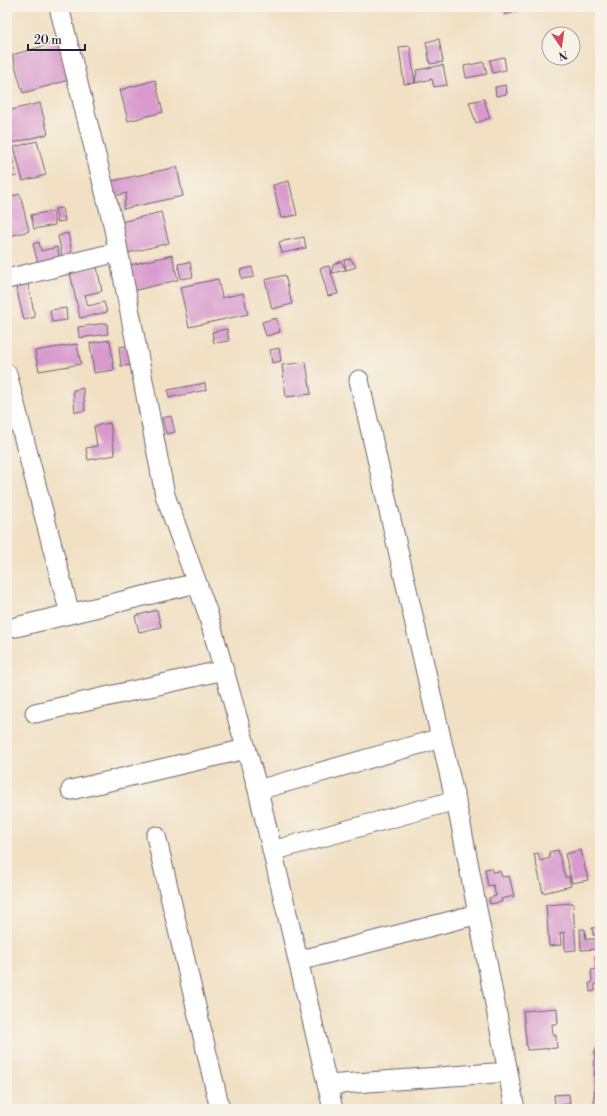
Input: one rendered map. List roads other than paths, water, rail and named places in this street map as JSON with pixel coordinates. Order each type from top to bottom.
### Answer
[{"type":"street","points":[[59,7],[113,224],[165,496],[207,610],[258,790],[333,1109]]},
{"type":"street","points":[[7,279],[118,252]]},
{"type":"street","points":[[7,374],[70,614]]},
{"type":"street","points":[[359,380],[456,800],[515,1109]]},
{"type":"street","points":[[16,627],[197,583]]},
{"type":"street","points":[[35,713],[224,670]]},
{"type":"street","points":[[258,790],[441,738]]},
{"type":"street","points":[[71,790],[246,749]]},
{"type":"street","points":[[272,851],[456,800]]},
{"type":"street","points":[[156,836],[220,1109]]},
{"type":"street","points":[[298,961],[478,914]]},
{"type":"street","points":[[327,1085],[508,1072]]}]
